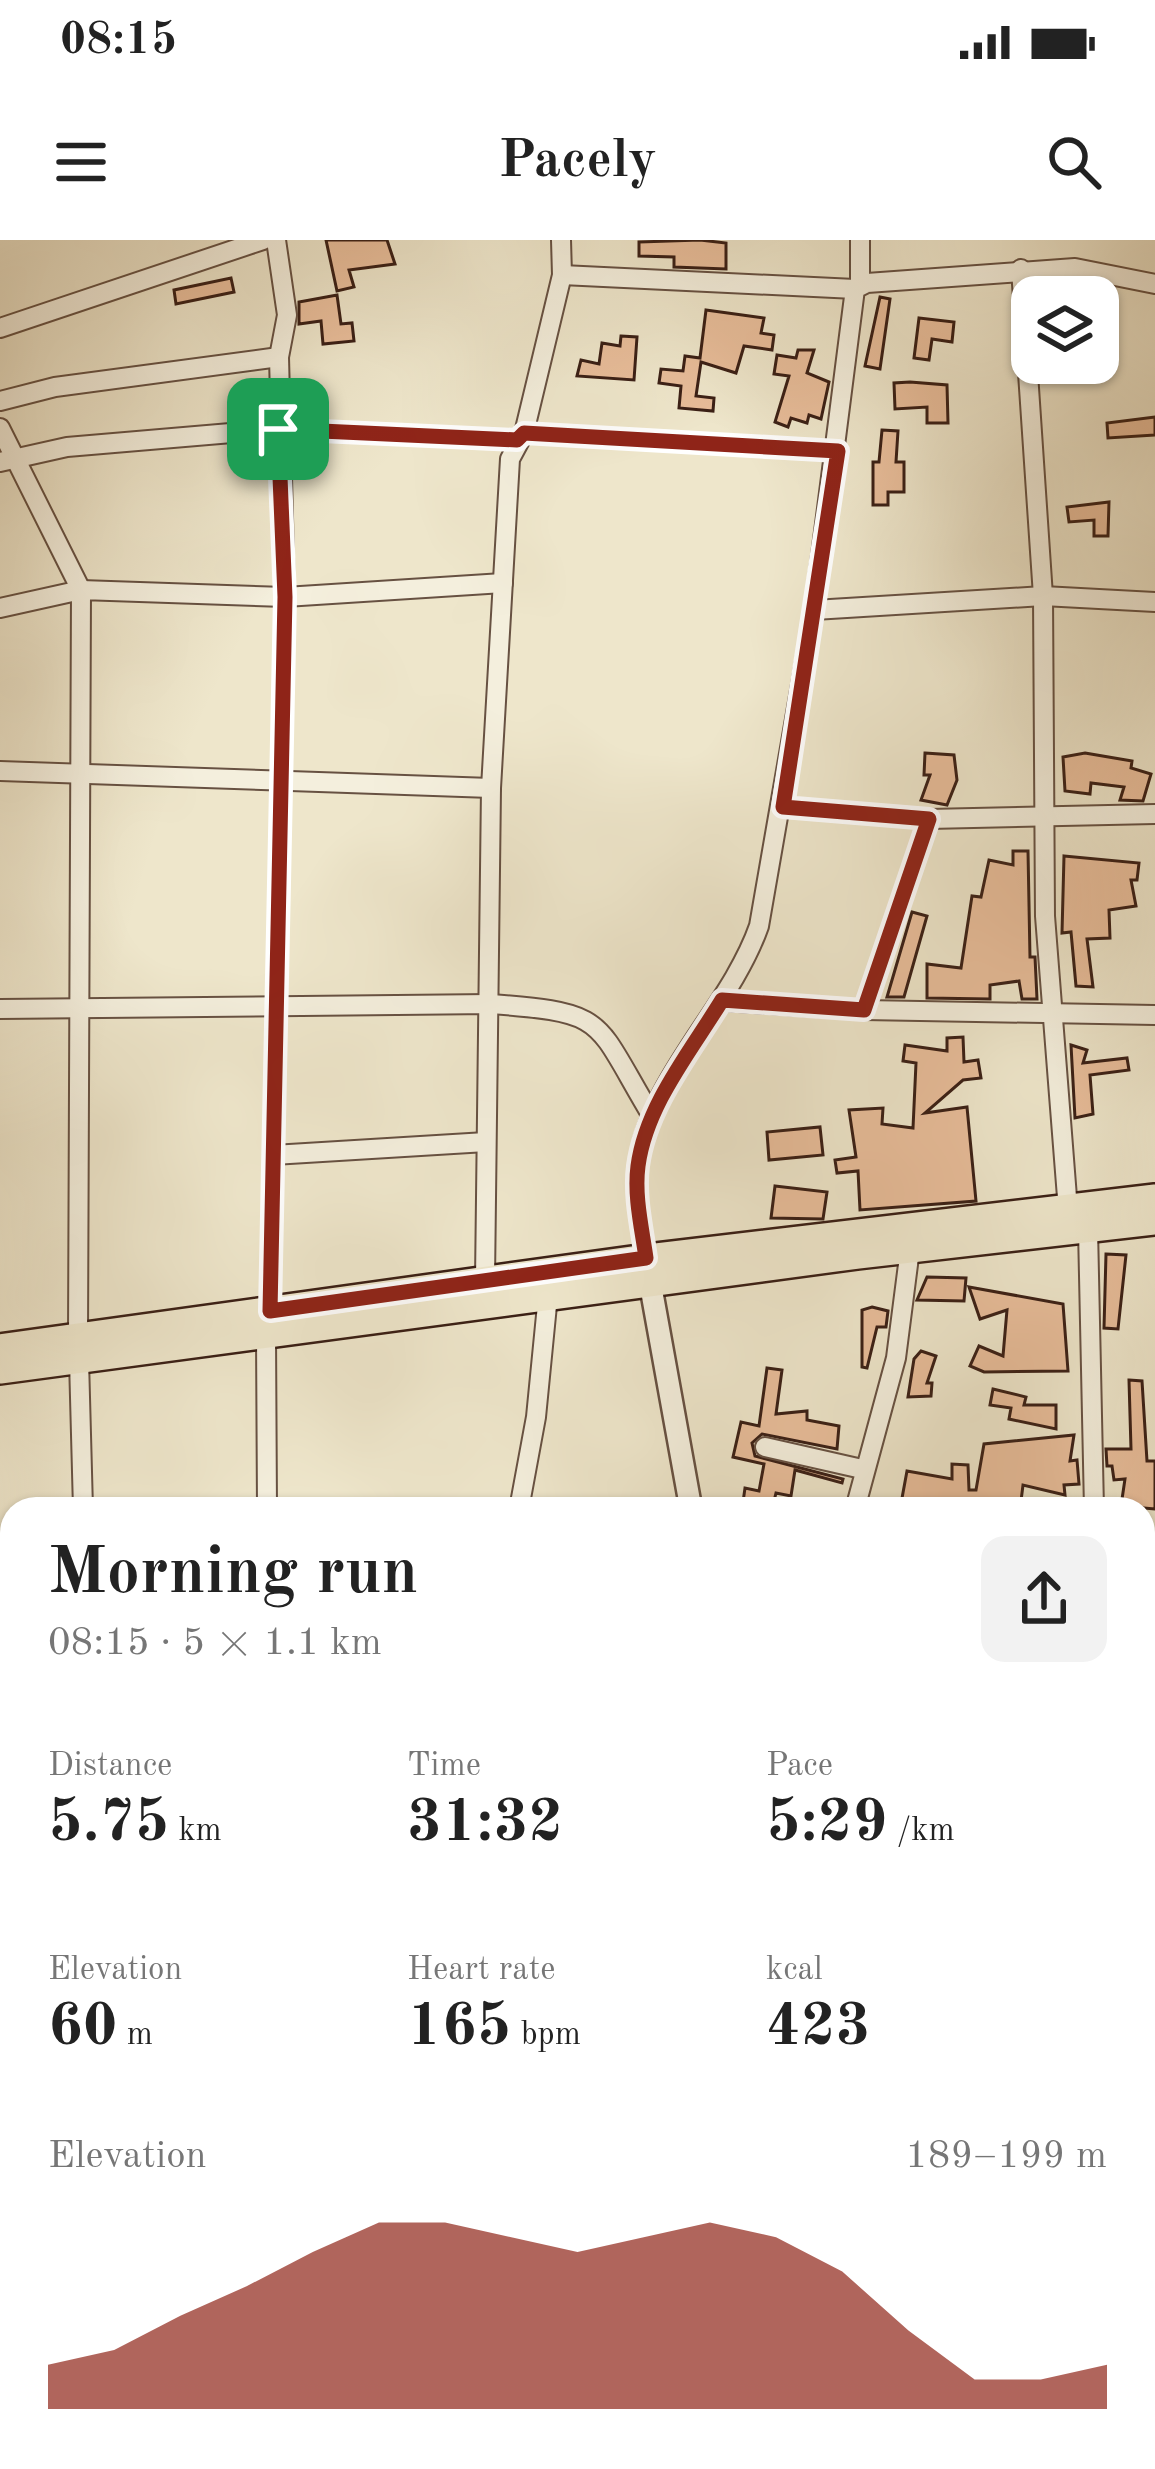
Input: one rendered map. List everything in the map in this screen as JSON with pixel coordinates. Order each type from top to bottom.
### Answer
[{"type":"main road","points":[[268,1323],[485,1280],[910,1249],[1078,1219],[1155,1198]]},
{"type":"main road","points":[[0,1348],[79,1348],[268,1323],[548,1295],[648,1270],[1078,1219],[1155,1221]]},
{"type":"main road","points":[[0,1370],[79,1348]]},
{"type":"street","points":[[0,328],[263,240]]},
{"type":"street","points":[[267,1497],[285,597],[278,429],[279,357],[287,315],[276,240]]},
{"type":"street","points":[[485,1280],[491,788],[510,459],[562,275],[562,240]]},
{"type":"street","points":[[689,1497],[648,1270],[638,1166],[652,1116],[722,1000],[759,926],[783,807],[838,451],[860,240]]},
{"type":"street","points":[[562,275],[858,287],[1022,269],[1075,268],[1155,284]]},
{"type":"street","points":[[1022,269],[1043,596],[1048,814],[1045,916],[1052,1016],[1078,1219],[1093,1497]]},
{"type":"street","points":[[0,401],[56,387],[279,357]]},
{"type":"street","points":[[0,428],[7,461],[81,590],[77,1007],[83,1497]]},
{"type":"street","points":[[7,461],[67,447],[278,429],[838,451]]},
{"type":"street","points":[[0,608],[81,590],[285,597],[503,583]]},
{"type":"street","points":[[814,610],[1043,596],[1155,602]]},
{"type":"street","points":[[0,771],[491,788]]},
{"type":"street","points":[[783,807],[929,819],[1155,814]]},
{"type":"street","points":[[864,1010],[929,819]]},
{"type":"street","points":[[722,1000],[864,1010],[1155,1016]]},
{"type":"street","points":[[0,1009],[490,1004],[566,1010],[591,1020],[652,1116]]},
{"type":"street","points":[[273,1155],[486,1142]]},
{"type":"street","points":[[857,1497],[893,1374],[910,1249]]},
{"type":"street","points":[[521,1497],[536,1417],[548,1295]]},
{"type":"street","points":[[766,1447],[862,1469]]},
{"type":"building","points":[[326,240],[387,240],[395,264],[349,270],[354,287],[337,291]]},
{"type":"building","points":[[639,242],[726,243],[726,269],[674,267],[674,257],[639,256]]},
{"type":"building","points":[[231,278],[234,292],[176,304],[174,290]]},
{"type":"building","points":[[337,295],[341,324],[352,323],[354,341],[323,344],[321,321],[299,324],[299,302]]},
{"type":"building","points":[[880,297],[890,299],[880,369],[865,366]]},
{"type":"building","points":[[706,310],[764,318],[761,333],[774,335],[772,350],[744,346],[736,373],[701,362],[696,396],[714,398],[713,411],[679,408],[681,386],[659,383],[661,369],[683,371],[685,356],[700,358]]},
{"type":"building","points":[[919,318],[954,322],[952,342],[932,339],[929,360],[914,358]]},
{"type":"building","points":[[621,336],[637,337],[634,380],[577,376],[581,360],[599,364],[602,343],[620,346]]},
{"type":"building","points":[[798,350],[814,350],[807,373],[829,382],[821,419],[809,415],[807,423],[791,418],[788,427],[775,422],[789,376],[774,374],[777,355],[796,358]]},
{"type":"building","points":[[894,383],[947,385],[948,423],[927,423],[927,407],[895,409]]},
{"type":"building","points":[[1155,417],[1155,435],[1108,438],[1107,423]]},
{"type":"building","points":[[882,430],[898,431],[896,462],[904,462],[904,492],[888,492],[888,505],[873,505],[873,462],[879,462]]},
{"type":"building","points":[[1109,502],[1108,536],[1094,536],[1094,520],[1069,522],[1067,507]]},
{"type":"building","points":[[925,753],[954,755],[957,780],[947,805],[921,800],[930,775],[924,775]]},
{"type":"building","points":[[1085,753],[1132,761],[1131,768],[1151,774],[1143,801],[1120,800],[1124,787],[1091,783],[1090,794],[1065,791],[1063,757]]},
{"type":"building","points":[[1013,851],[1028,851],[1030,957],[1035,957],[1037,999],[1022,999],[1019,981],[990,985],[990,999],[927,998],[927,964],[961,968],[972,896],[981,897],[989,860],[1013,865]]},
{"type":"building","points":[[1064,856],[1139,863],[1137,880],[1131,880],[1136,906],[1109,910],[1110,938],[1087,939],[1093,987],[1076,986],[1071,932],[1062,933]]},
{"type":"building","points":[[912,912],[927,916],[904,997],[887,997]]},
{"type":"building","points":[[963,1037],[964,1062],[978,1060],[981,1078],[963,1080],[925,1113],[967,1107],[976,1201],[860,1210],[858,1171],[837,1173],[835,1160],[856,1157],[849,1110],[883,1108],[882,1124],[913,1128],[916,1063],[903,1061],[905,1045],[947,1051],[947,1038]]},
{"type":"building","points":[[1071,1045],[1087,1050],[1083,1063],[1127,1058],[1129,1070],[1090,1075],[1093,1114],[1075,1118]]},
{"type":"building","points":[[820,1127],[823,1155],[769,1160],[767,1132]]},
{"type":"building","points":[[775,1186],[827,1192],[823,1219],[771,1218]]},
{"type":"building","points":[[1106,1254],[1126,1255],[1118,1329],[1104,1328]]},
{"type":"building","points":[[927,1277],[966,1278],[964,1301],[917,1300]]},
{"type":"building","points":[[969,1287],[1063,1304],[1068,1371],[984,1372],[970,1366],[979,1346],[1003,1356],[1007,1310],[980,1319]]},
{"type":"building","points":[[862,1310],[888,1311],[886,1327],[877,1327],[867,1368],[862,1367]]},
{"type":"building","points":[[921,1351],[936,1356],[927,1383],[932,1383],[931,1396],[908,1397],[914,1359]]},
{"type":"building","points":[[767,1368],[782,1370],[776,1414],[807,1411],[807,1420],[839,1426],[837,1449],[762,1434],[752,1443],[755,1456],[843,1479],[842,1483],[795,1470],[791,1496],[744,1497],[745,1488],[759,1491],[764,1464],[733,1457],[741,1422],[759,1426]]},
{"type":"building","points":[[1129,1380],[1142,1381],[1147,1461],[1155,1461],[1155,1497],[1122,1497],[1125,1479],[1114,1480],[1106,1449],[1131,1449]]},
{"type":"building","points":[[993,1389],[1026,1397],[1024,1405],[1056,1405],[1056,1429],[1009,1419],[1011,1408],[990,1405]]},
{"type":"building","points":[[1074,1435],[1070,1461],[1077,1460],[1079,1484],[1064,1485],[1065,1495],[1023,1485],[1022,1497],[902,1497],[907,1471],[952,1479],[952,1464],[968,1465],[969,1490],[976,1490],[984,1444]]},
{"type":"route","points":[[278,429],[517,440],[524,433],[838,451],[783,807],[929,819],[864,1010],[722,1000],[665,1092],[643,1143],[637,1190],[646,1258],[270,1311],[285,597],[278,429]]}]
